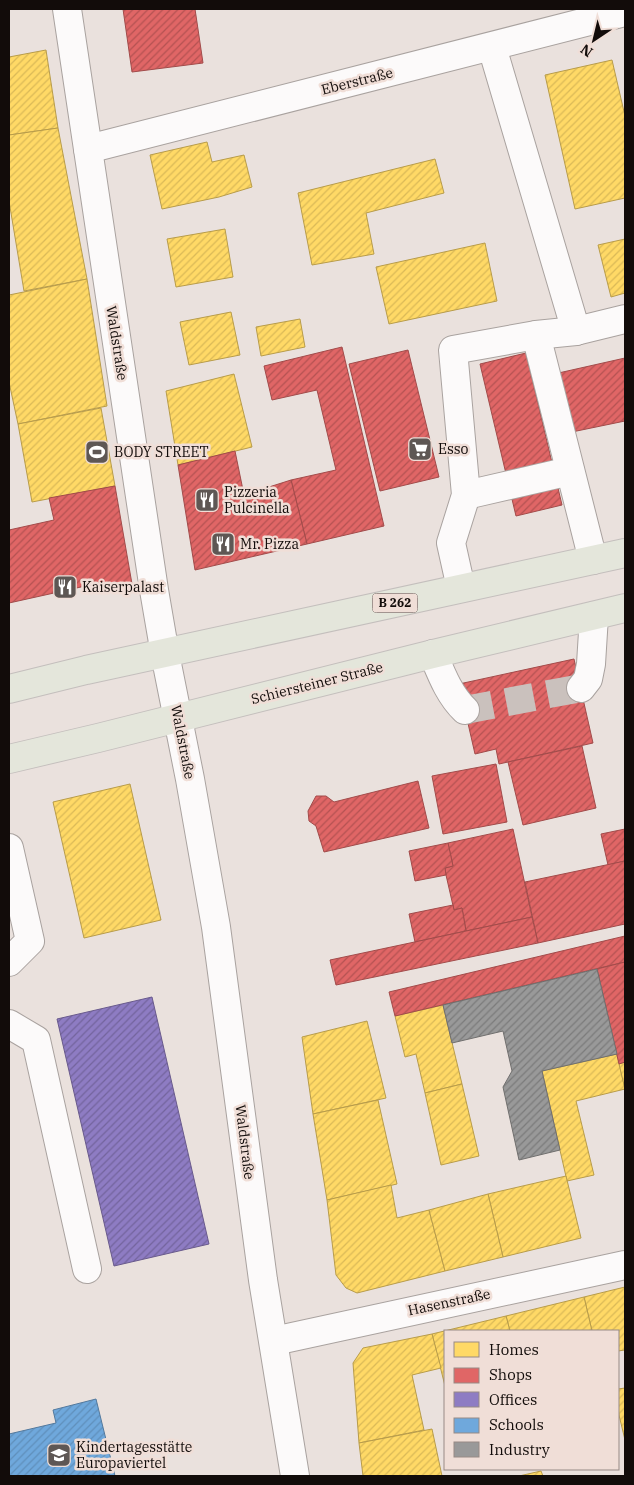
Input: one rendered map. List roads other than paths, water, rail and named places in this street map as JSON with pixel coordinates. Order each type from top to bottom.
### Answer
[{"type":"main road","name":"B 262","points":[[9,689],[86,670],[625,553]]},
{"type":"main road","name":"Schiersteiner Straße","points":[[9,759],[625,608]]},
{"type":"street","name":"Waldstraße","points":[[67,9],[154,590],[165,654],[179,717],[216,926],[263,1280],[295,1476]]},
{"type":"street","name":"Eberstraße","points":[[88,148],[625,12]]},
{"type":"street","points":[[492,46],[576,331]]},
{"type":"street","points":[[461,588],[451,542],[466,495],[453,350],[536,335],[576,331],[625,319]]},
{"type":"street","points":[[536,335],[593,560]]},
{"type":"street","points":[[466,495],[570,471]]},
{"type":"street","points":[[581,688],[588,679],[591,664],[594,616]]},
{"type":"street","points":[[433,654],[453,695],[465,710]]},
{"type":"street","points":[[9,848],[30,941],[9,962]]},
{"type":"street","points":[[9,1024],[36,1040],[87,1270]]},
{"type":"street","name":"Hasenstraße","points":[[274,1340],[625,1265]]},
{"type":"tunnel","points":[[465,710],[581,688]]},
{"type":"place","name":"Esso","points":[[420,449]]},
{"type":"place","name":"BODY STREET","points":[[97,452]]},
{"type":"place","name":"Pizzeria Pulcinella","points":[[207,500]]},
{"type":"place","name":"Mr. Pizza","points":[[223,544]]},
{"type":"place","name":"Kaiserpalast","points":[[65,587]]},
{"type":"place","name":"Kindertagesstätte Europaviertel","points":[[59,1455]]}]
